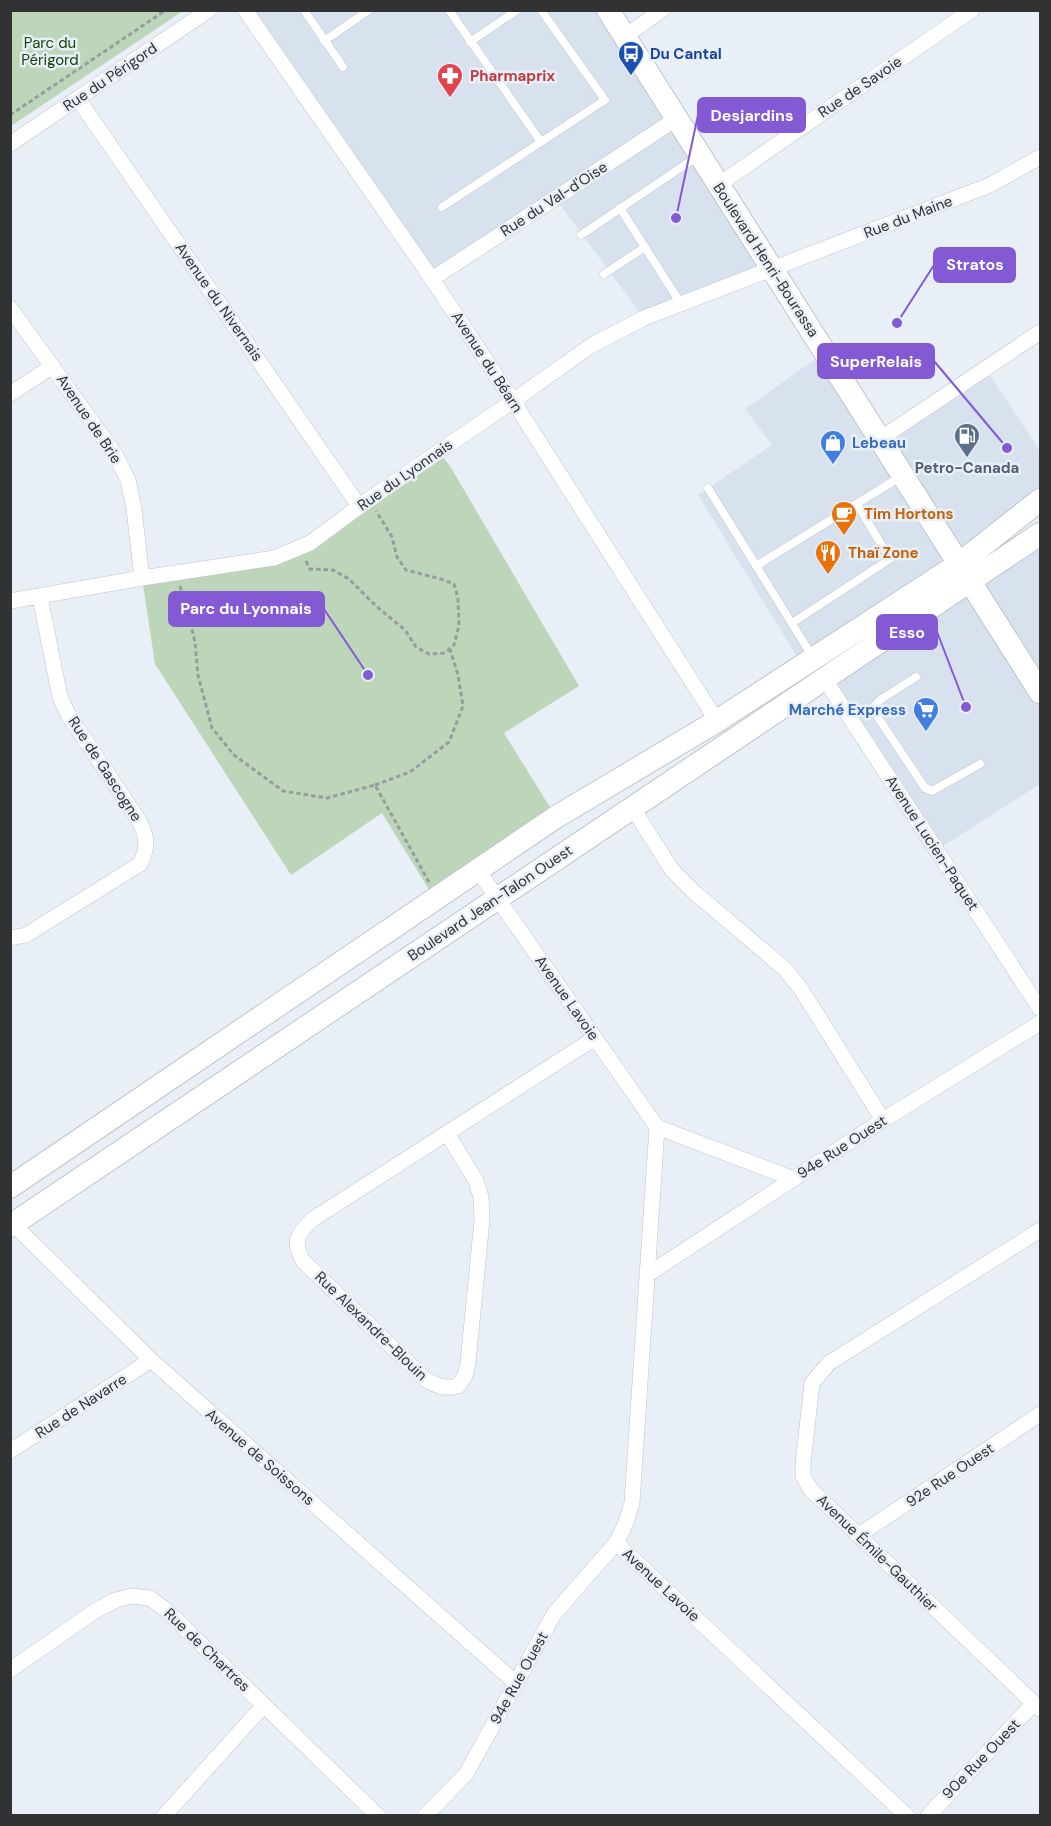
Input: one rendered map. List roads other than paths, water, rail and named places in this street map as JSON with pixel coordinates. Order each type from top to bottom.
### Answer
[{"type":"street","name":"Rue du Périgord","points":[[10,144],[208,10]]},
{"type":"street","name":"Avenue du Béarn","points":[[245,10],[432,279],[513,401],[717,721]]},
{"type":"street","name":"Boulevard Henri-Bourassa","points":[[608,10],[1041,692]]},
{"type":"street","points":[[624,37],[662,10]]},
{"type":"street","name":"Rue de Savoie","points":[[718,185],[972,10]]},
{"type":"street","name":"Avenue du Nivernais","points":[[78,99],[364,503]]},
{"type":"street","name":"Rue du Val-d'Oise","points":[[432,279],[676,119]]},
{"type":"street","name":"Rue du Maine","points":[[772,270],[990,185],[1041,157]]},
{"type":"street","name":"Rue du Lyonnais","points":[[10,601],[274,558],[310,543],[591,345],[644,318],[772,270]]},
{"type":"street","name":"Avenue de Brie","points":[[10,308],[115,454],[128,480],[134,509],[142,578]]},
{"type":"street","points":[[880,439],[1041,332]]},
{"type":"street","points":[[10,394],[53,366]]},
{"type":"street","points":[[965,572],[1041,500]]},
{"type":"street","points":[[10,1187],[556,817],[717,721],[813,658],[965,572],[1041,534]]},
{"type":"street","name":"Boulevard Jean-Talon Ouest","points":[[12,1223],[824,678],[965,572]]},
{"type":"street","name":"Rue de Gascogne","points":[[10,938],[26,935],[140,864],[146,853],[147,842],[138,819],[69,716],[60,697],[40,597]]},
{"type":"street","name":"Avenue Lucien-Paquet","points":[[824,678],[1041,1009]]},
{"type":"street","points":[[632,807],[672,870],[694,892],[784,969],[795,982],[883,1120]]},
{"type":"street","name":"Avenue Lavoie","points":[[477,869],[657,1126],[632,1503],[616,1543],[907,1815]]},
{"type":"street","name":"94e Rue Ouest","points":[[647,1275],[883,1120],[1041,1023]]},
{"type":"street","name":"Rue Alexandre-Blouin","points":[[447,1133],[476,1181],[481,1197],[482,1220],[468,1362],[465,1376],[458,1386],[447,1388],[426,1380],[311,1269],[297,1251],[296,1240],[313,1219],[595,1038]]},
{"type":"street","points":[[657,1126],[794,1179]]},
{"type":"street","name":"Avenue de Soissons","points":[[12,1223],[151,1360],[517,1684]]},
{"type":"street","name":"Avenue Émile-Gauthier","points":[[1037,1706],[811,1490],[803,1476],[812,1383],[829,1363],[1041,1230]]},
{"type":"street","name":"Rue de Navarre","points":[[10,1451],[151,1360]]},
{"type":"street","name":"92e Rue Ouest","points":[[859,1535],[1041,1414]]},
{"type":"street","name":"94e Rue Ouest","points":[[425,1815],[466,1774],[554,1614],[616,1543]]},
{"type":"street","name":"Rue de Chartres","points":[[10,1670],[95,1611],[116,1600],[132,1596],[150,1598],[166,1610],[378,1815]]},
{"type":"street","points":[[164,1815],[264,1705]]},
{"type":"street","name":"90e Rue Ouest","points":[[928,1815],[1037,1706]]},
{"type":"lane","points":[[304,10],[343,67]]},
{"type":"lane","points":[[324,41],[369,10]]},
{"type":"lane","points":[[449,10],[541,142]]},
{"type":"lane","points":[[442,207],[605,100],[541,10]]},
{"type":"lane","points":[[470,42],[512,12]]},
{"type":"lane","points":[[580,235],[699,155]]},
{"type":"lane","points":[[620,208],[681,304]]},
{"type":"lane","points":[[604,274],[645,247]]},
{"type":"lane","points":[[756,566],[903,475]]},
{"type":"lane","points":[[708,488],[813,658]]},
{"type":"lane","points":[[792,623],[890,559],[856,504]]},
{"type":"lane","points":[[916,677],[880,700],[875,705],[875,712],[925,788],[933,791],[980,764]]},
{"type":"place","name":"Du Cantal","points":[[631,77]]},
{"type":"place","name":"Pharmaprix","points":[[450,99]]},
{"type":"place","name":"Desjardins","points":[[676,218]]},
{"type":"place","name":"Stratos","points":[[897,323]]},
{"type":"place","name":"SuperRelais","points":[[1007,448]]},
{"type":"place","name":"Petro-Canada","points":[[967,459]]},
{"type":"place","name":"Lebeau","points":[[833,466]]},
{"type":"place","name":"Tim Hortons","points":[[844,537]]},
{"type":"place","name":"Thaï Zone","points":[[828,576]]},
{"type":"place","name":"Parc du Lyonnais","points":[[368,675]]},
{"type":"place","name":"Esso","points":[[966,707]]},
{"type":"place","name":"Marché Express","points":[[926,733]]},
{"type":"park label","name":"Parc du Périgord","points":[[50,52]]}]
